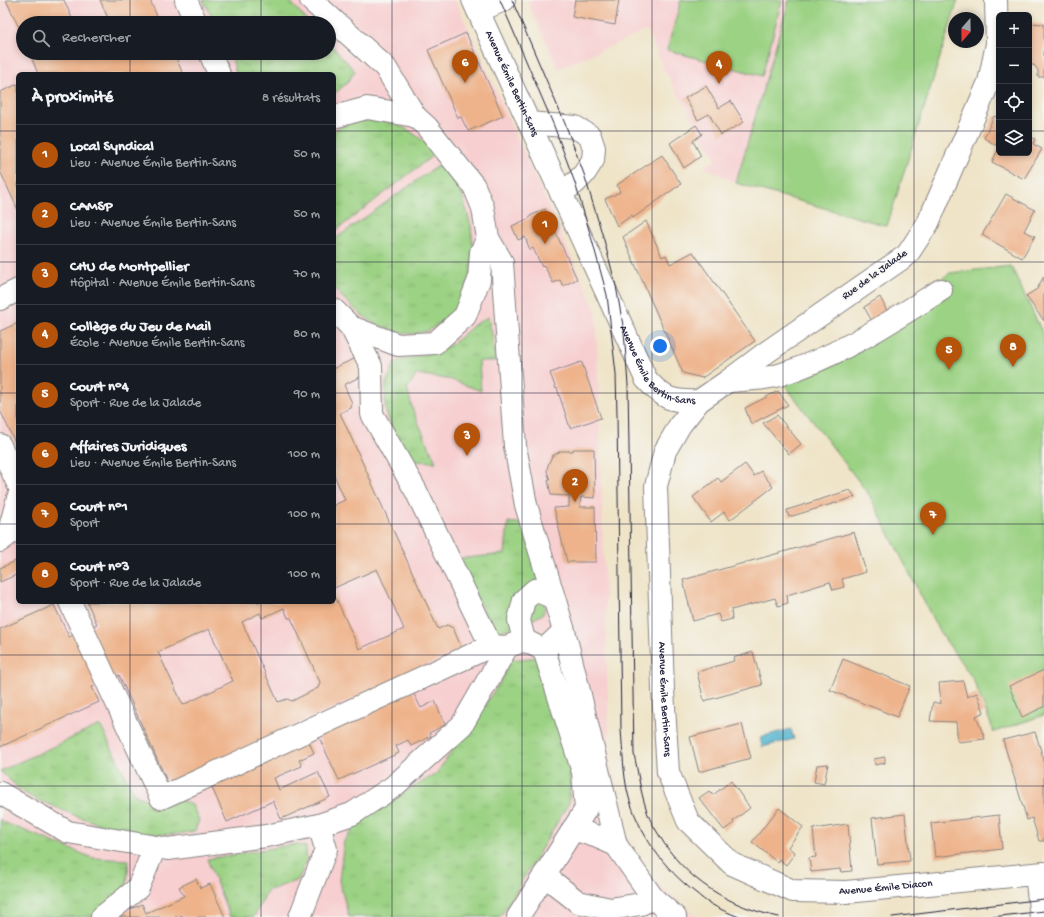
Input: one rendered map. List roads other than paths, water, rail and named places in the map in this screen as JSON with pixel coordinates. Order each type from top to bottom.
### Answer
[{"type":"street","points":[[186,0],[193,16]]},
{"type":"street","points":[[311,0],[329,16]]},
{"type":"street","points":[[476,6],[504,0]]},
{"type":"street","name":"Rue de la Jalade","points":[[699,401],[907,255],[928,223],[989,82],[997,44],[996,0]]},
{"type":"street","name":"Avenue Émile Bertin-Sans","points":[[476,6],[646,379],[658,393],[672,399],[681,402],[699,401]]},
{"type":"street","points":[[336,22],[385,66],[415,116],[427,127],[474,186],[484,208],[488,238],[502,262],[515,446],[526,505],[564,631],[616,845],[645,906]]},
{"type":"street","points":[[213,60],[218,72]]},
{"type":"street","points":[[336,116],[367,108],[415,116]]},
{"type":"street","points":[[530,124],[575,127],[590,136],[594,148],[593,160],[584,174],[575,183],[561,192]]},
{"type":"street","points":[[351,327],[398,345],[435,343],[465,316],[479,280],[480,252],[488,238]]},
{"type":"street","points":[[728,381],[778,375],[807,365],[882,327],[941,290]]},
{"type":"street","points":[[0,299],[16,291]]},
{"type":"street","points":[[336,312],[351,327],[371,366],[372,414],[416,491],[508,644]]},
{"type":"street","name":"Avenue Émile Bertin-Sans","points":[[699,401],[680,425],[665,451],[656,486],[663,690],[668,772],[688,821],[732,864]]},
{"type":"street","points":[[0,445],[16,480]]},
{"type":"street","points":[[9,537],[16,507]]},
{"type":"street","points":[[0,792],[68,832],[168,849],[266,836],[319,824],[352,814],[393,787],[462,726],[508,644],[519,620],[524,600],[535,590],[554,598]]},
{"type":"street","points":[[71,604],[161,798],[508,644],[544,650]]},
{"type":"street","points":[[544,650],[564,631]]},
{"type":"street","points":[[523,914],[544,875],[586,809],[583,772],[544,650]]},
{"type":"street","points":[[300,917],[326,849],[319,824]]},
{"type":"street","points":[[573,829],[616,845]]},
{"type":"street","points":[[102,917],[138,888],[155,846]]},
{"type":"street","name":"Avenue Émile Diacon","points":[[732,864],[793,891],[846,892],[1040,874]]},
{"type":"street","points":[[1040,874],[1041,917]]},
{"type":"street","points":[[544,875],[578,902],[610,909],[645,906],[676,917]]},
{"type":"water","points":[[791,729],[794,739],[762,747],[760,737]]},
{"type":"tram line","points":[[500,0],[554,126],[575,183],[607,295],[616,374],[621,730],[624,770],[628,794],[638,823],[645,836],[673,873],[707,902],[739,917]]},
{"type":"tram line","points":[[512,0],[566,126],[584,174],[616,286],[624,331],[628,385],[634,754],[648,815],[670,851],[695,878],[726,899],[779,917]]},
{"type":"tram line","points":[[892,917],[1044,899]]},
{"type":"tram line","points":[[992,917],[1044,911]]},
{"type":"place","name":"Affaires Juridiques","points":[[465,83]]},
{"type":"place","name":"Collège du Jeu de Mail","points":[[719,84]]},
{"type":"place","name":"Local Syndical","points":[[545,244]]},
{"type":"place","name":"Court n°3","points":[[1013,367]]},
{"type":"place","name":"Court n°4","points":[[949,370]]},
{"type":"place","name":"CHU de Montpellier","points":[[467,456]]},
{"type":"place","name":"CAMSP","points":[[575,502]]},
{"type":"place","name":"Court n°1","points":[[933,535]]}]
